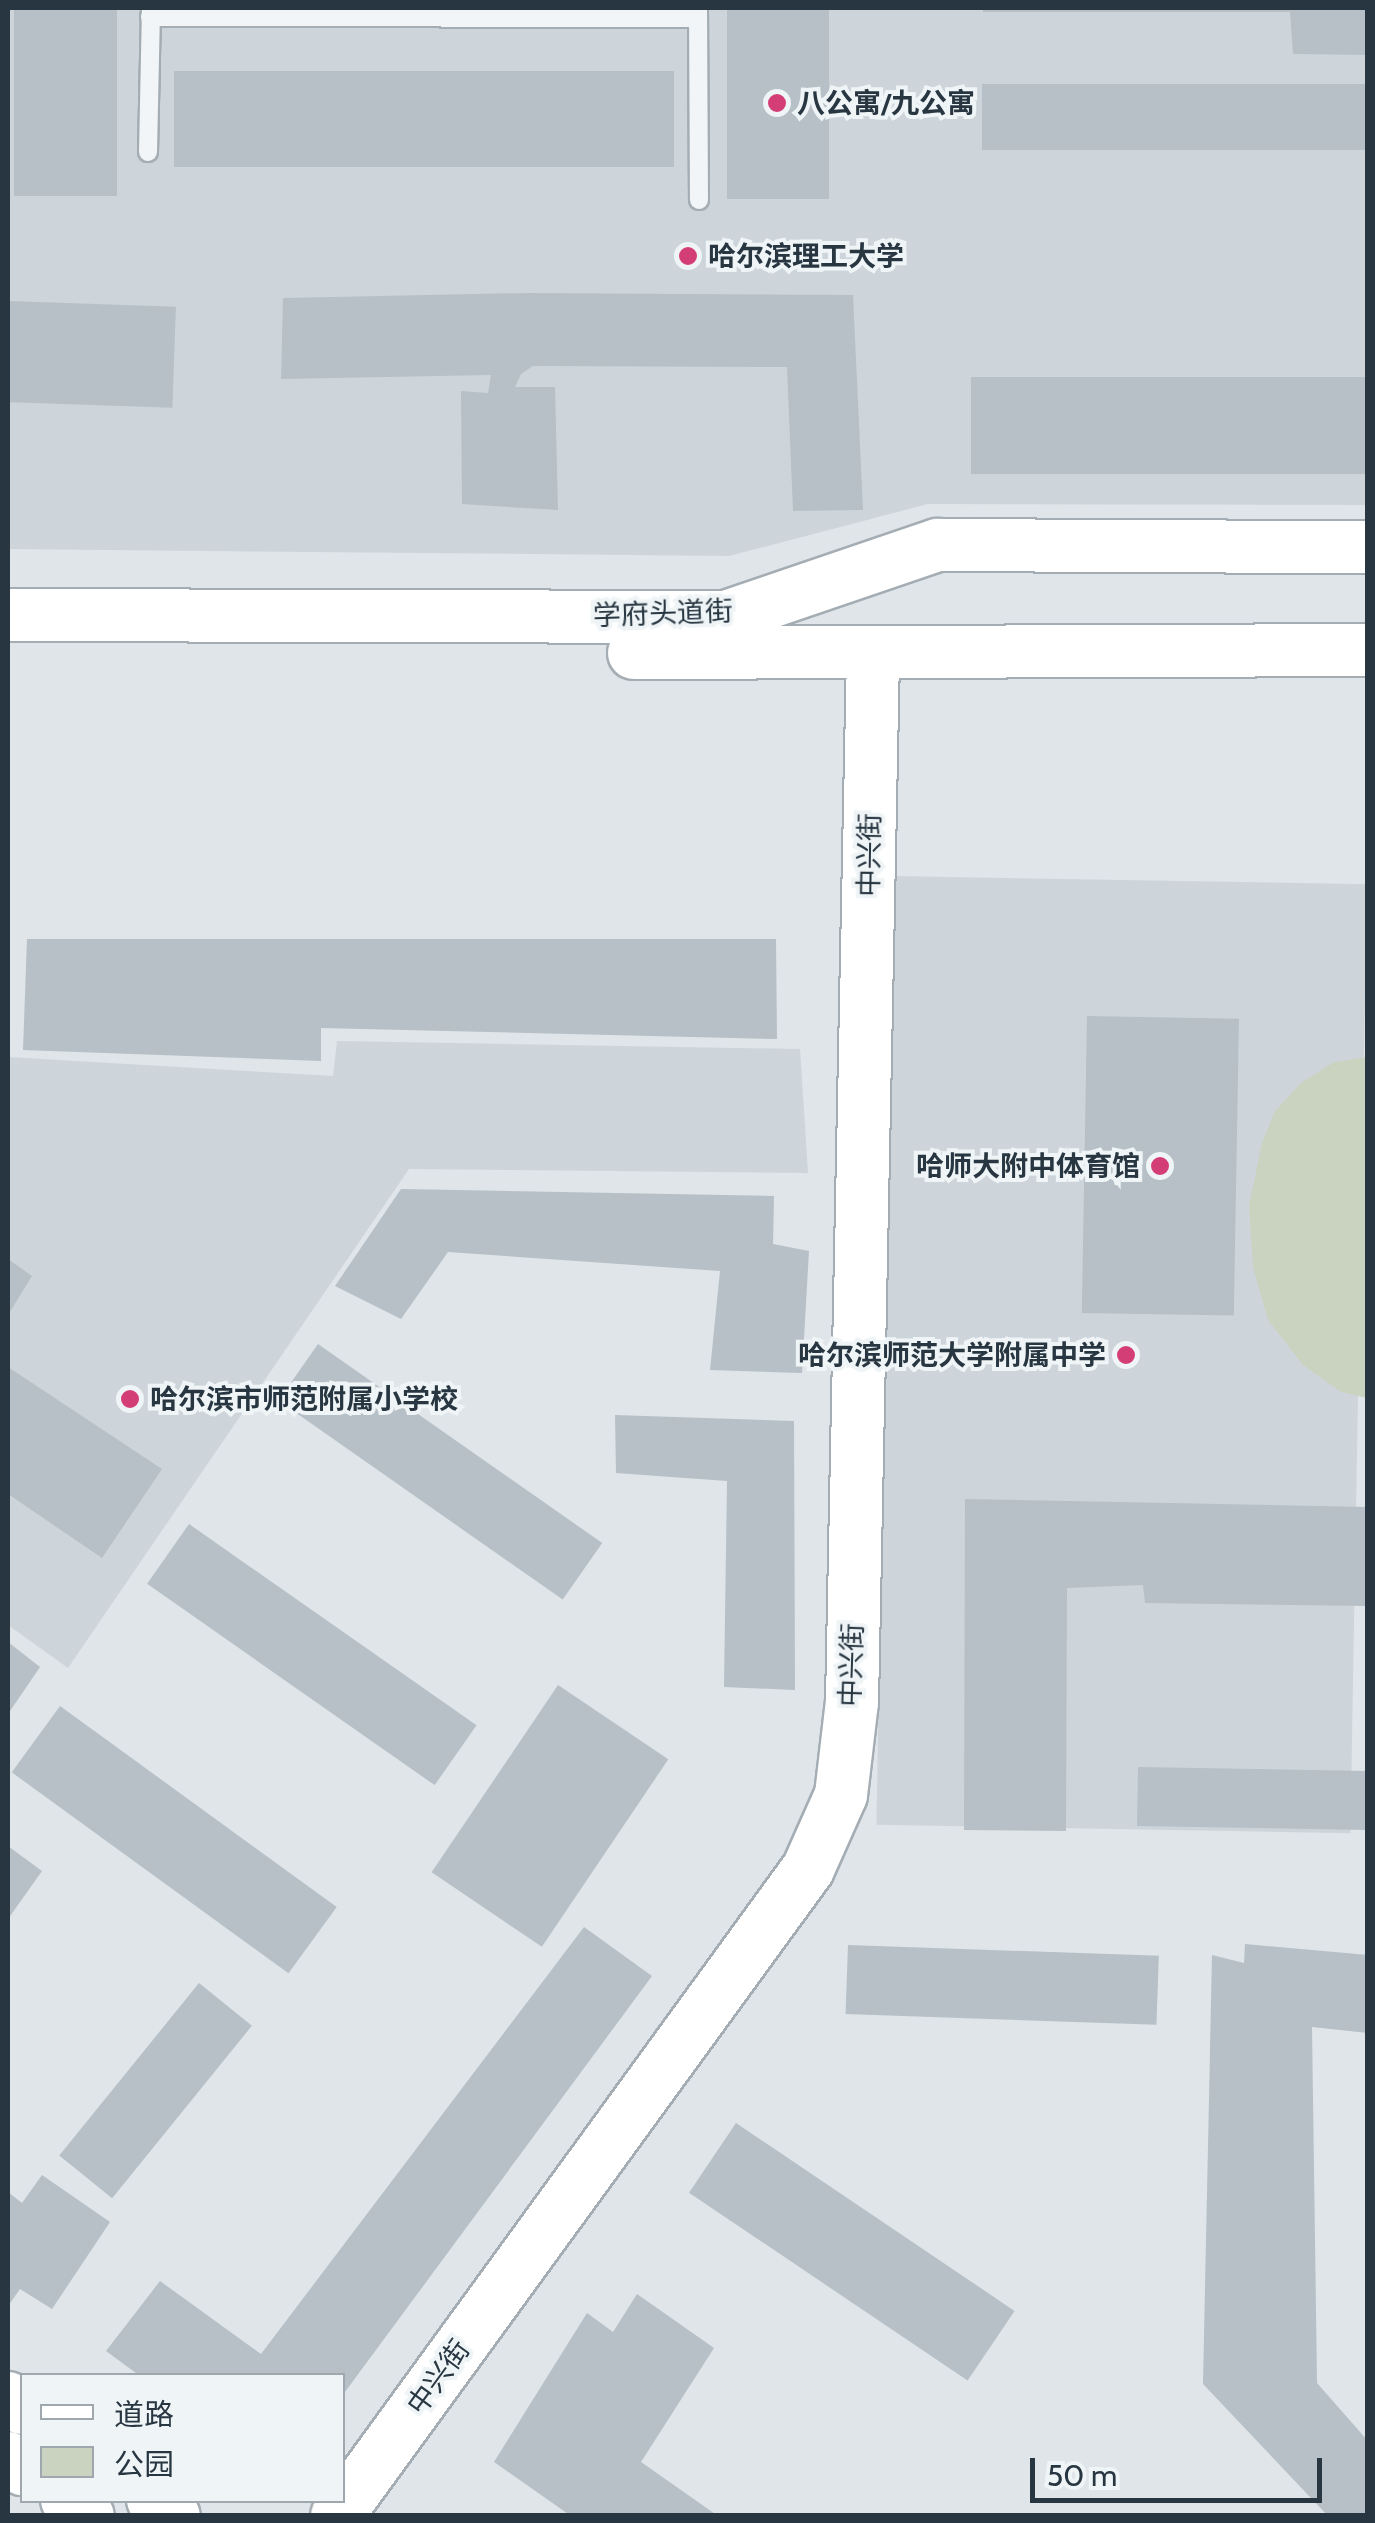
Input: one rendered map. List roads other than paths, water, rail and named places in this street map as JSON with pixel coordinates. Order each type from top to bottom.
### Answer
[{"type":"main road","name":"学府头道街","points":[[8,616],[726,617],[938,545],[1368,547]]},
{"type":"main road","name":"学府头道街","points":[[8,650],[873,654],[1368,650]]},
{"type":"main road","name":"中兴街","points":[[337,2516],[808,1869],[840,1795],[852,1702],[873,654]]},
{"type":"lane","points":[[148,152],[150,12],[698,13],[699,200]]},
{"type":"place","name":"八公寓/九公寓","points":[[777,103]]},
{"type":"place","name":"哈尔滨理工大学","points":[[688,256]]},
{"type":"place","name":"哈师大附中体育馆","points":[[1160,1166]]},
{"type":"place","name":"哈尔滨师范大学附属中学","points":[[1126,1355]]},
{"type":"place","name":"哈尔滨市师范附属小学校","points":[[130,1399]]}]
